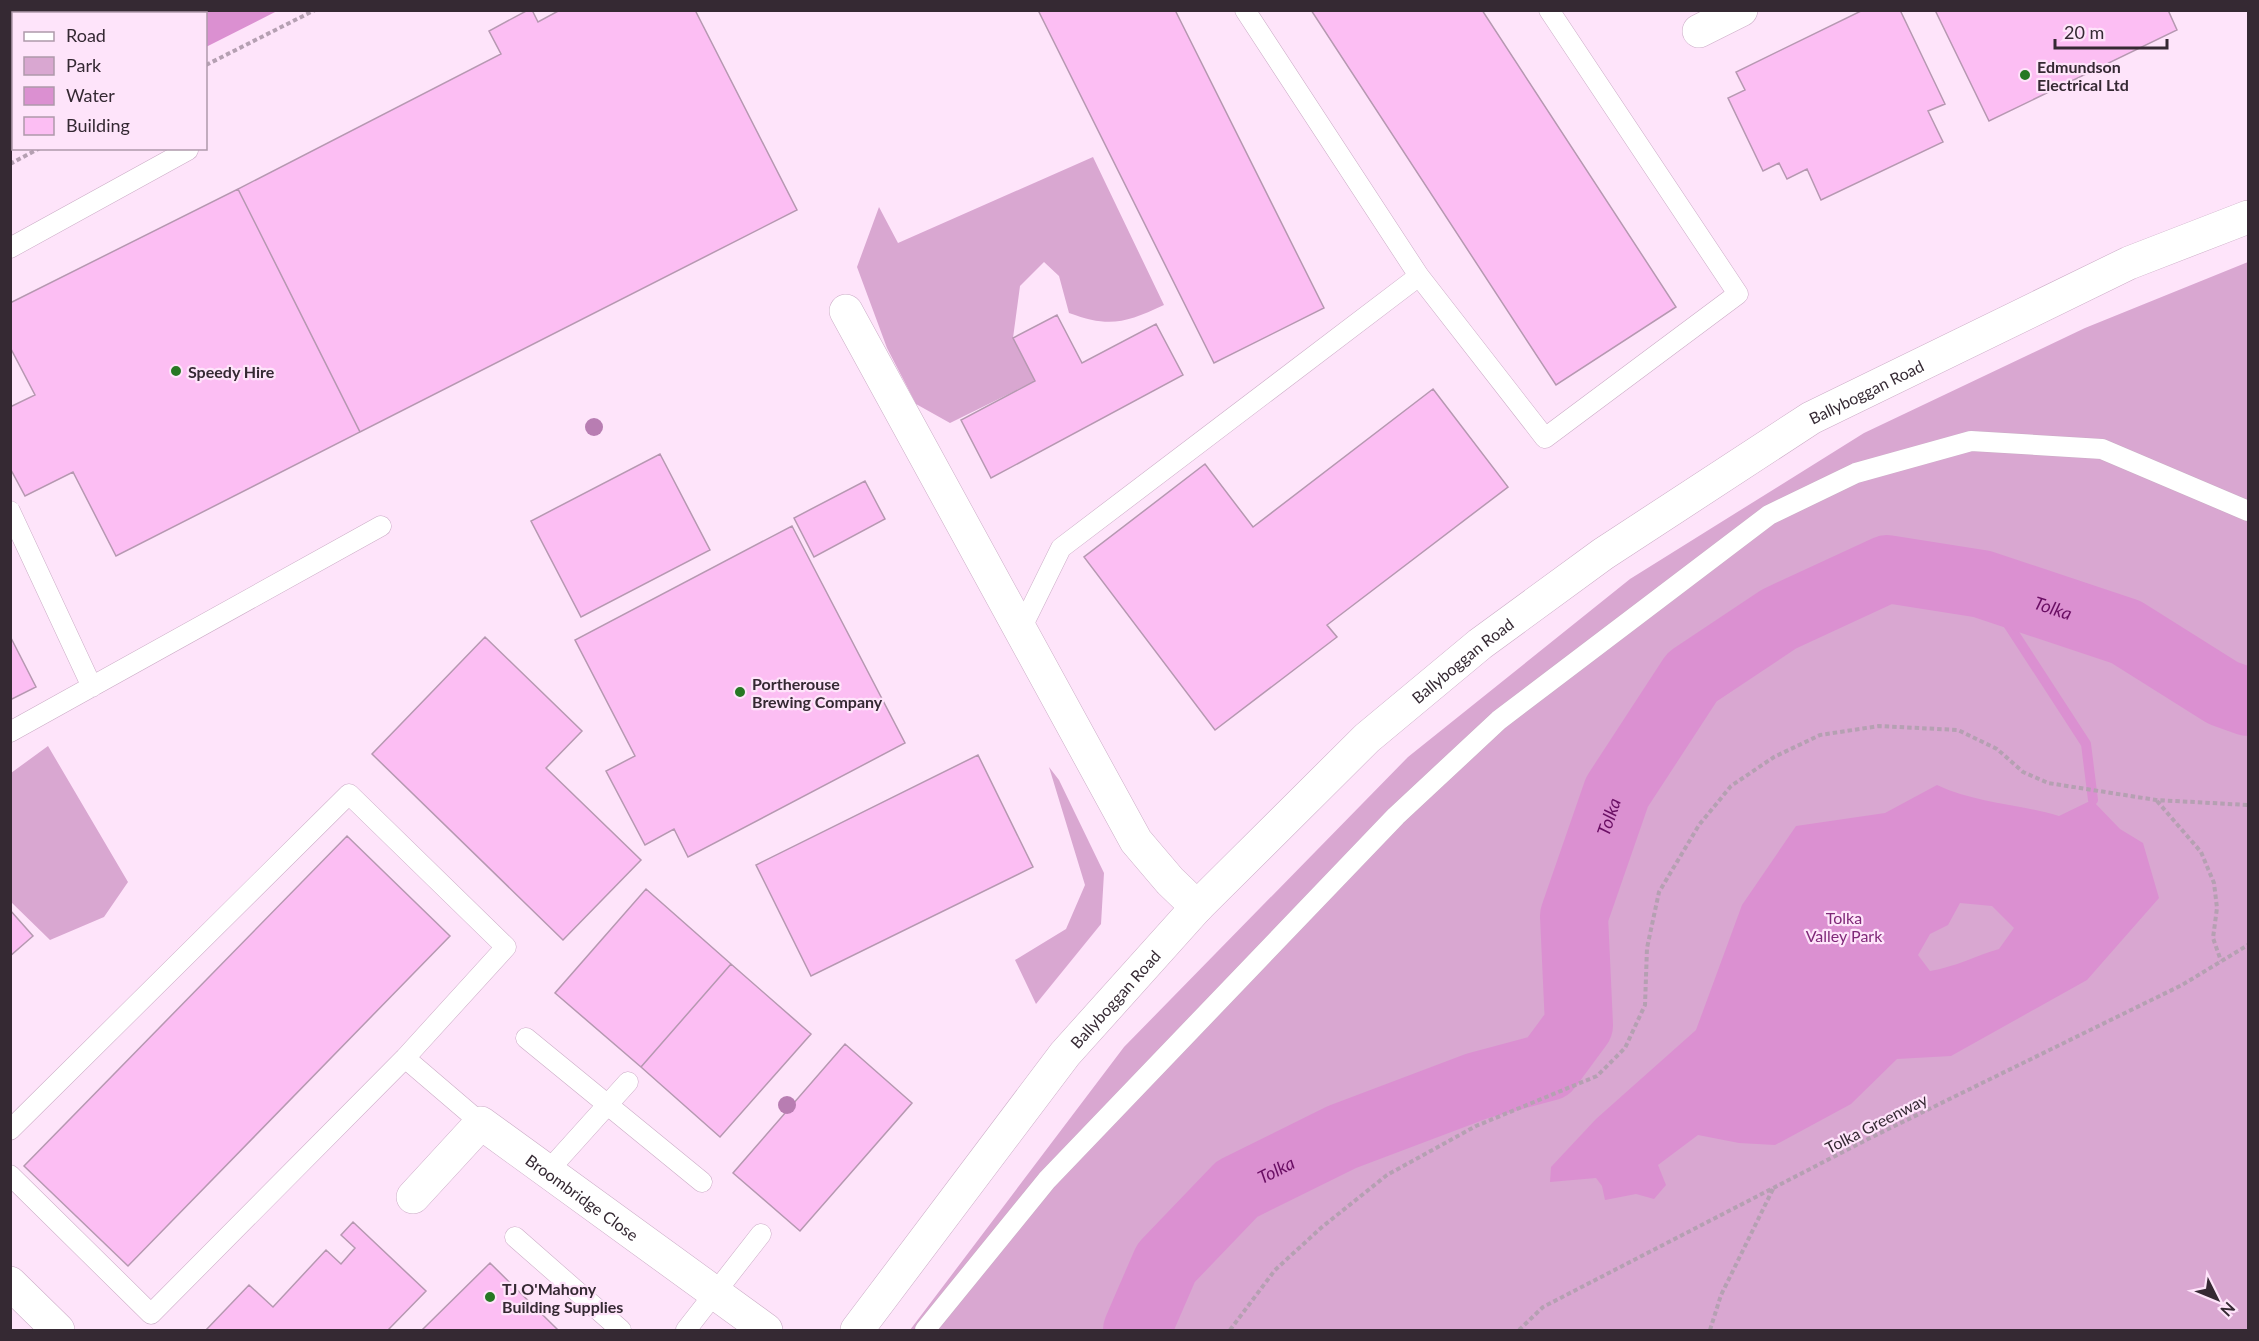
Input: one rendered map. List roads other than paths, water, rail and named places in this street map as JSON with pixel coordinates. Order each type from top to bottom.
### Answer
[{"type":"street","points":[[1699,31],[1741,10]]},
{"type":"street","name":"Ballyboggan Road","points":[[857,1330],[1065,1054],[1197,907],[1366,738],[1480,644],[1603,554],[1735,465],[1811,418],[2129,263],[2248,217]]},
{"type":"street","points":[[846,311],[1136,841],[1170,881],[1197,907]]},
{"type":"street","points":[[413,1197],[481,1123]]},
{"type":"street","name":"Broombridge Close","points":[[481,1123],[766,1330]]},
{"type":"street","points":[[10,1283],[58,1330]]},
{"type":"lane","points":[[1245,10],[1419,276],[1545,438],[1738,294],[1549,10]]},
{"type":"lane","points":[[10,248],[188,150]]},
{"type":"lane","points":[[1020,631],[1061,548],[1419,276]]},
{"type":"lane","points":[[926,1330],[1047,1180],[1396,816],[1498,720],[1769,515],[1856,473],[1971,441],[2038,442],[2102,448],[2248,511]]},
{"type":"lane","points":[[10,511],[92,687]]},
{"type":"lane","points":[[10,732],[381,526]]},
{"type":"lane","points":[[10,1130],[349,794],[506,947],[405,1058],[151,1314],[10,1175]]},
{"type":"lane","points":[[526,1038],[702,1182]]},
{"type":"lane","points":[[405,1058],[481,1123]]},
{"type":"lane","points":[[547,1172],[628,1082]]},
{"type":"lane","points":[[686,1330],[761,1234]]},
{"type":"lane","points":[[515,1238],[621,1330]]},
{"type":"water","points":[[115,10],[277,11],[207,46],[207,12],[112,12]]},
{"type":"water","points":[[12,63],[11,147],[10,64]]},
{"type":"water","points":[[1937,785],[1966,796],[2059,816],[2092,800],[2120,829],[2143,843],[2159,898],[2087,980],[1951,1056],[1897,1059],[1851,1104],[1775,1145],[1739,1143],[1698,1135],[1658,1165],[1666,1185],[1654,1199],[1636,1194],[1605,1200],[1602,1186],[1596,1178],[1550,1182],[1551,1167],[1596,1119],[1696,1030],[1742,905],[1796,826],[1885,813]],"holes":[[[1960,903],[1992,906],[2014,928],[1999,949],[1930,971],[1918,955],[1930,934],[1948,925]]]},
{"type":"waterway","name":"Tolka","points":[[1137,1330],[1166,1263],[1237,1189],[1342,1137],[1477,1086],[1548,1067],[1579,1025],[1574,916],[1617,792],[1692,677],[1779,619],[1887,569],[1982,584],[2126,632],[2223,693],[2248,702]]},
{"type":"waterway","points":[[1982,584],[2086,744],[2093,800]]},
{"type":"place","name":"Edmundson Electrical Ltd","points":[[2025,75]]},
{"type":"place","name":"Speedy Hire","points":[[176,371]]},
{"type":"place","name":"Portherouse Brewing Company","points":[[740,692]]},
{"type":"place","name":"TJ O'Mahony Building Supplies","points":[[490,1297]]},
{"type":"park label","name":"Tolka Valley Park","points":[[1844,926]]}]
